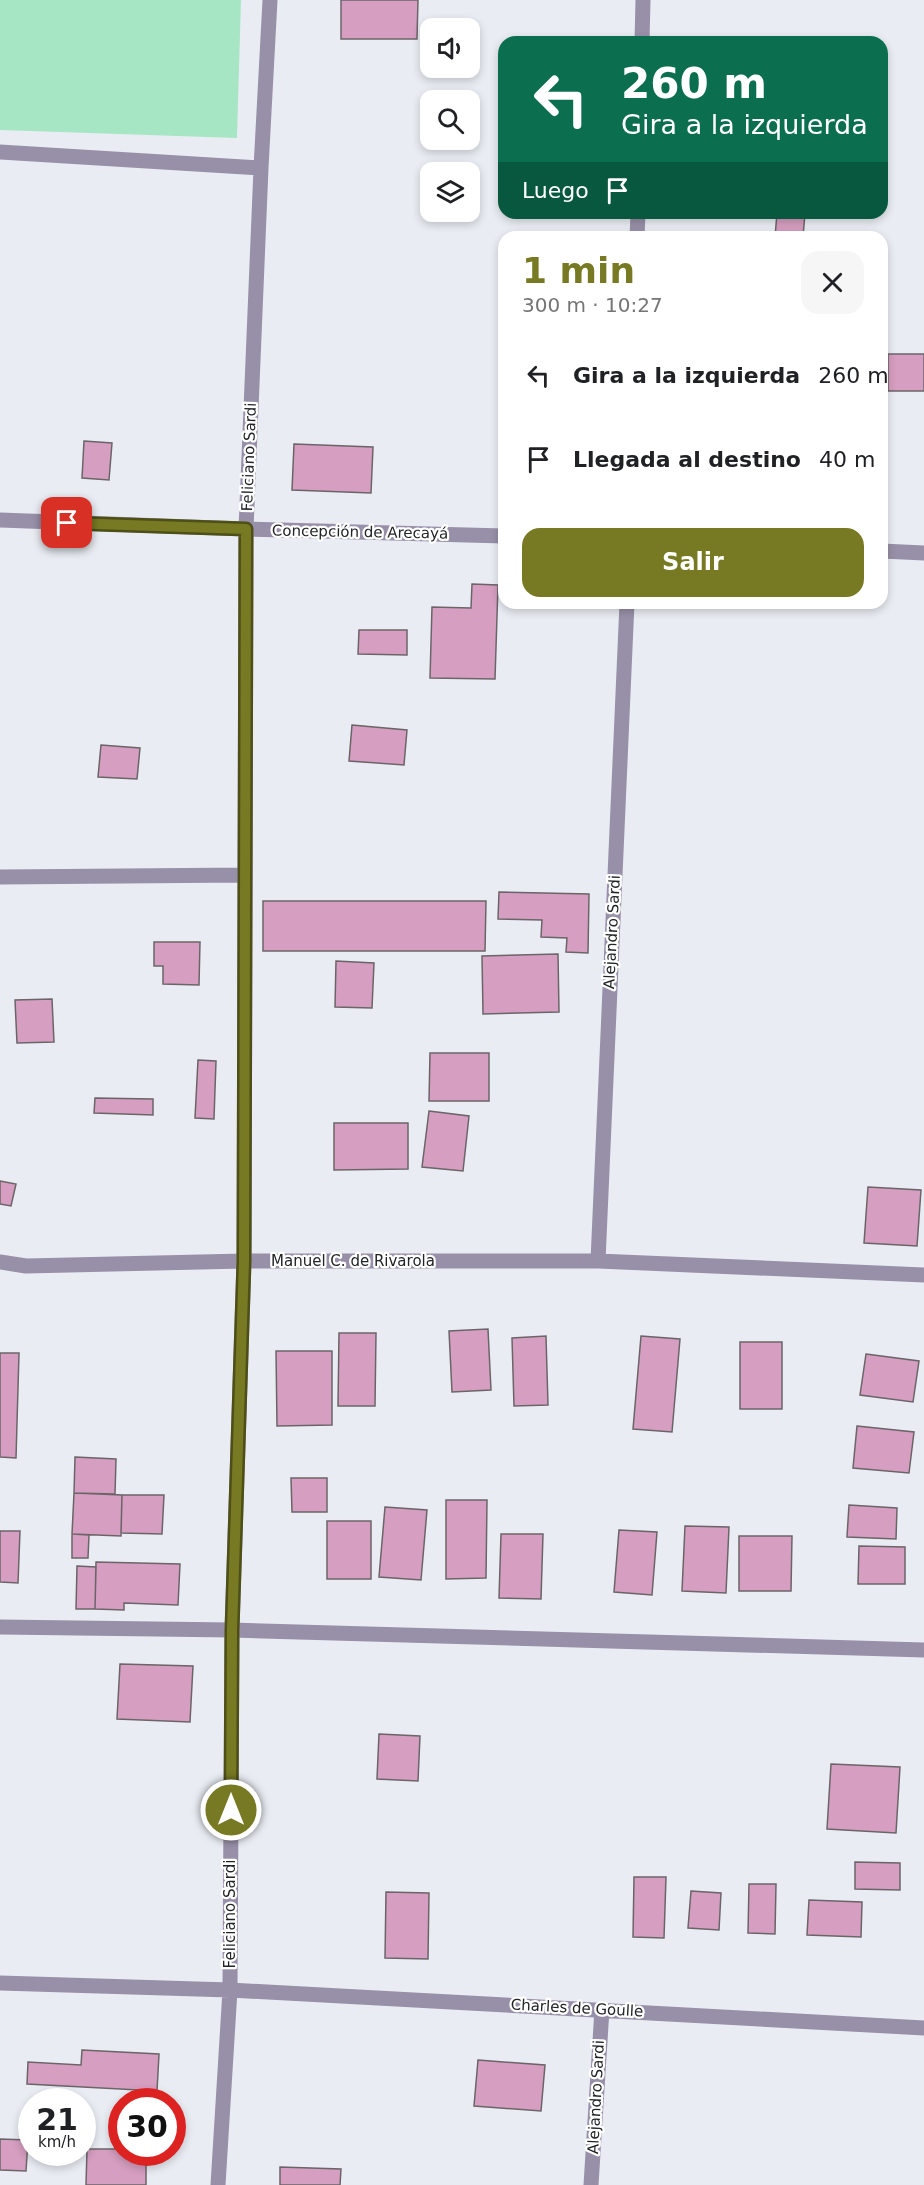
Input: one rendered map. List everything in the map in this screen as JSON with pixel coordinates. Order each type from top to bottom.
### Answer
[{"type":"street","name":"Feliciano Sardi","points":[[218,2185],[230,1990],[232,1630],[244,1261],[246,529],[270,0]]},
{"type":"street","points":[[642,36],[643,0]]},
{"type":"street","points":[[0,152],[261,168]]},
{"type":"street","name":"Concepción de Arecayá","points":[[0,520],[498,536]]},
{"type":"street","points":[[888,551],[924,553]]},
{"type":"street","name":"Alejandro Sardi","points":[[597,1261],[627,609]]},
{"type":"street","points":[[0,877],[245,875]]},
{"type":"street","name":"Manuel C. de Rivarola","points":[[0,1262],[26,1266],[244,1261],[597,1261],[924,1275]]},
{"type":"street","points":[[0,1627],[232,1630],[924,1650]]},
{"type":"street","name":"Charles de Goulle","points":[[0,1983],[230,1990],[924,2028]]},
{"type":"street","name":"Alejandro Sardi","points":[[591,2185],[602,2009]]},
{"type":"green space","points":[[0,0],[241,0],[237,138],[0,130]]},
{"type":"building","points":[[341,0],[418,0],[417,39],[341,39]]},
{"type":"building","points":[[776,219],[804,219],[804,231],[776,231]]},
{"type":"building","points":[[888,354],[924,354],[924,391],[888,391]]},
{"type":"building","points":[[84,441],[112,443],[109,480],[82,478]]},
{"type":"building","points":[[294,444],[373,447],[371,493],[292,490]]},
{"type":"building","points":[[472,584],[498,585],[495,679],[430,678],[432,607],[471,608]]},
{"type":"building","points":[[359,630],[407,630],[407,655],[358,654]]},
{"type":"building","points":[[352,725],[407,730],[404,765],[349,761]]},
{"type":"building","points":[[101,745],[140,748],[137,779],[98,777]]},
{"type":"building","points":[[499,892],[589,894],[588,953],[566,952],[567,938],[541,937],[542,920],[498,919]]},
{"type":"building","points":[[263,901],[486,901],[485,951],[263,951]]},
{"type":"building","points":[[154,942],[200,942],[199,985],[163,984],[163,966],[154,966]]},
{"type":"building","points":[[558,954],[559,1012],[483,1014],[482,956]]},
{"type":"building","points":[[336,961],[374,963],[372,1008],[335,1007]]},
{"type":"building","points":[[52,999],[54,1042],[17,1043],[15,1000]]},
{"type":"building","points":[[430,1053],[489,1053],[489,1101],[429,1101]]},
{"type":"building","points":[[198,1060],[216,1061],[214,1119],[195,1118]]},
{"type":"building","points":[[95,1098],[153,1099],[153,1115],[94,1113]]},
{"type":"building","points":[[429,1111],[469,1116],[463,1171],[422,1167]]},
{"type":"building","points":[[334,1123],[408,1123],[408,1169],[334,1170]]},
{"type":"building","points":[[0,1181],[16,1184],[11,1206],[0,1204]]},
{"type":"building","points":[[868,1187],[921,1190],[917,1246],[864,1243]]},
{"type":"building","points":[[488,1329],[491,1390],[452,1392],[449,1331]]},
{"type":"building","points":[[339,1333],[376,1333],[375,1406],[338,1406]]},
{"type":"building","points":[[546,1336],[548,1405],[514,1406],[512,1338]]},
{"type":"building","points":[[641,1336],[680,1339],[672,1432],[633,1429]]},
{"type":"building","points":[[740,1342],[782,1342],[782,1409],[740,1409]]},
{"type":"building","points":[[276,1351],[332,1351],[332,1425],[277,1426]]},
{"type":"building","points":[[0,1353],[19,1353],[16,1458],[0,1457]]},
{"type":"building","points":[[866,1354],[919,1361],[913,1402],[860,1395]]},
{"type":"building","points":[[857,1426],[914,1432],[909,1473],[853,1468]]},
{"type":"building","points":[[75,1457],[116,1459],[115,1494],[74,1493]]},
{"type":"building","points":[[291,1478],[327,1478],[327,1512],[292,1512]]},
{"type":"building","points":[[74,1493],[122,1495],[121,1536],[72,1534]]},
{"type":"building","points":[[122,1495],[164,1495],[162,1534],[121,1533]]},
{"type":"building","points":[[446,1500],[487,1500],[486,1578],[446,1579]]},
{"type":"building","points":[[849,1505],[897,1508],[896,1539],[847,1537]]},
{"type":"building","points":[[385,1507],[427,1510],[421,1580],[379,1577]]},
{"type":"building","points":[[327,1521],[371,1521],[371,1579],[327,1579]]},
{"type":"building","points":[[685,1526],[729,1527],[726,1593],[682,1591]]},
{"type":"building","points":[[619,1530],[657,1532],[652,1595],[614,1592]]},
{"type":"building","points":[[0,1531],[20,1531],[18,1583],[0,1582]]},
{"type":"building","points":[[72,1534],[89,1535],[88,1558],[72,1558]]},
{"type":"building","points":[[501,1534],[543,1534],[541,1599],[499,1598]]},
{"type":"building","points":[[739,1536],[792,1536],[791,1591],[739,1591]]},
{"type":"building","points":[[859,1546],[905,1547],[905,1584],[858,1584]]},
{"type":"building","points":[[96,1562],[180,1564],[178,1605],[124,1603],[124,1610],[95,1609]]},
{"type":"building","points":[[77,1566],[96,1567],[95,1609],[76,1609]]},
{"type":"building","points":[[120,1664],[193,1666],[190,1722],[117,1719]]},
{"type":"building","points":[[379,1734],[420,1736],[418,1781],[377,1779]]},
{"type":"building","points":[[831,1764],[900,1767],[896,1833],[827,1829]]},
{"type":"building","points":[[855,1862],[900,1863],[900,1890],[855,1889]]},
{"type":"building","points":[[634,1877],[666,1877],[664,1938],[633,1937]]},
{"type":"building","points":[[749,1884],[776,1884],[775,1934],[748,1933]]},
{"type":"building","points":[[691,1891],[721,1893],[719,1930],[688,1928]]},
{"type":"building","points":[[386,1892],[429,1893],[428,1959],[385,1958]]},
{"type":"building","points":[[809,1900],[862,1902],[861,1937],[807,1935]]},
{"type":"building","points":[[82,2050],[159,2054],[157,2088],[108,2088],[27,2084],[28,2062],[81,2065]]},
{"type":"building","points":[[478,2060],[545,2065],[541,2111],[474,2106]]},
{"type":"building","points":[[0,2139],[18,2140],[18,2166],[26,2166],[26,2171],[0,2170]]},
{"type":"building","points":[[96,2149],[108,2149],[108,2166],[146,2166],[146,2185],[86,2185],[87,2166],[96,2166]]},
{"type":"building","points":[[280,2167],[341,2169],[340,2185],[280,2185]]},
{"type":"route","points":[[67,523],[246,529],[244,1261],[232,1630],[231,1810]]}]
